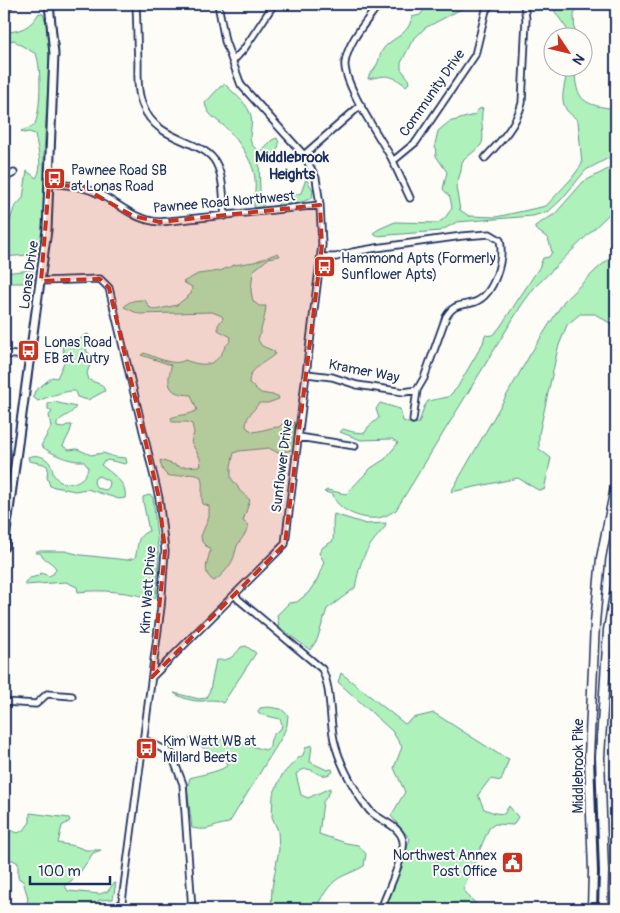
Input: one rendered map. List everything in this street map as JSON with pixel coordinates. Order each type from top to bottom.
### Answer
[{"type":"main road","name":"Middlebrook Pike","points":[[592,909],[593,872],[588,757],[601,558],[616,484]]},
{"type":"main road","name":"Middlebrook Pike","points":[[603,909],[604,872],[600,757],[608,630],[616,583]]},
{"type":"street","points":[[4,8],[11,4]]},
{"type":"street","name":"Lonas Drive","points":[[4,547],[6,520],[47,230],[54,54],[49,4]]},
{"type":"street","points":[[136,4],[139,88],[143,106],[152,120],[165,132],[211,156],[217,164],[225,216]]},
{"type":"street","name":"Sunflower Drive","points":[[152,677],[285,544],[321,257],[320,205],[316,178],[304,155],[241,85],[225,41],[218,4]]},
{"type":"street","points":[[233,61],[244,49],[274,4]]},
{"type":"street","points":[[379,4],[350,46],[346,57],[345,70],[352,88],[393,161],[410,198]]},
{"type":"street","name":"Community Drive","points":[[393,161],[416,142],[475,55],[486,10],[491,4]]},
{"type":"street","points":[[485,158],[510,131],[520,114],[526,19],[524,4]]},
{"type":"street","points":[[304,155],[361,105]]},
{"type":"street","points":[[4,178],[14,173]]},
{"type":"street","name":"Pawnee Road Northwest","points":[[49,183],[84,188],[100,195],[133,216],[146,221],[160,222],[320,205]]},
{"type":"street","points":[[321,257],[336,257],[376,248],[462,236],[490,234],[500,240],[502,251],[498,273],[482,298],[477,301],[457,305],[450,310],[440,330],[424,378],[417,390],[413,420]]},
{"type":"street","name":"Kim Watt Drive","points":[[41,281],[100,279],[109,288],[159,498],[164,550],[161,607],[121,909]]},
{"type":"street","points":[[4,354],[30,356]]},
{"type":"street","name":"Kramer Way","points":[[307,374],[332,377],[357,386],[404,392],[417,390]]},
{"type":"street","points":[[299,437],[355,446]]},
{"type":"street","points":[[235,594],[238,599],[322,669],[327,682],[334,740],[343,766],[371,812],[395,828],[403,839],[403,852],[381,909]]},
{"type":"street","points":[[4,702],[36,704],[47,694],[72,696]]},
{"type":"street","points":[[143,738],[171,753],[183,784],[192,909]]},
{"type":"highlighted area","points":[[49,183],[84,188],[133,216],[160,222],[320,205],[322,245],[285,544],[152,677],[165,551],[159,498],[109,288],[100,279],[41,281]]},
{"type":"green space","points":[[429,4],[471,4],[425,28],[412,41],[401,63],[401,69],[408,78],[409,83],[406,86],[388,76],[368,79],[384,48],[404,32],[412,17],[420,15]]},
{"type":"green space","points":[[548,4],[578,4],[574,15],[575,28],[566,28]]},
{"type":"green space","points":[[39,13],[43,14],[46,22],[49,67],[44,153],[43,220],[39,254],[4,257],[4,227],[9,224],[14,208],[23,198],[27,171],[36,178],[40,168],[35,134],[23,133],[21,131],[34,126],[40,90],[36,54],[14,40],[4,39],[4,32],[24,28]]},
{"type":"green space","points":[[565,78],[575,78],[577,88],[584,100],[597,106],[616,109],[616,154],[586,170],[561,200],[549,211],[533,216],[457,222],[440,231],[376,236],[373,233],[395,222],[438,223],[445,218],[452,208],[450,197],[443,189],[447,172],[436,156],[435,144],[438,131],[449,122],[474,115],[479,109],[483,108],[481,145],[462,162],[456,187],[460,210],[469,216],[496,217],[546,206],[572,178],[582,164],[578,121],[567,110],[563,94]]},
{"type":"green space","points":[[225,84],[242,101],[250,113],[250,140],[255,148],[261,151],[272,140],[277,138],[279,142],[275,153],[266,154],[259,158],[260,191],[264,204],[260,209],[255,209],[254,207],[255,179],[252,165],[234,137],[212,116],[206,107],[205,103]]},
{"type":"green space","points":[[616,165],[616,207],[534,288],[521,306],[396,510],[375,518],[360,516],[346,510],[335,500],[333,494],[324,492],[327,490],[346,494],[371,468],[385,459],[398,443],[392,439],[361,440],[340,432],[343,429],[365,433],[368,427],[379,418],[376,409],[380,403],[400,409],[403,421],[412,424],[419,423],[428,401],[448,397],[457,388],[483,343],[485,335],[492,335],[500,327],[539,268],[543,258],[549,257],[552,252],[548,238],[535,229],[535,226],[555,214],[583,182]]},
{"type":"green space","points":[[306,179],[313,190],[312,198],[279,207],[277,201],[281,195],[301,193]]},
{"type":"green space","points":[[278,253],[280,256],[269,258],[253,271],[251,291],[253,301],[259,306],[266,306],[258,340],[262,346],[274,351],[275,354],[258,366],[252,373],[249,383],[261,393],[278,396],[279,399],[268,403],[259,403],[249,417],[246,427],[253,432],[295,422],[293,450],[278,453],[269,448],[234,453],[231,478],[239,490],[250,500],[243,521],[248,525],[230,565],[214,581],[206,571],[210,550],[202,542],[201,536],[209,517],[209,506],[203,504],[201,477],[188,474],[170,476],[162,469],[160,460],[181,467],[201,466],[200,458],[191,442],[194,433],[192,424],[172,422],[171,418],[197,410],[191,395],[177,393],[170,386],[171,365],[141,355],[144,353],[170,362],[185,360],[198,364],[209,364],[218,358],[231,337],[218,330],[218,325],[223,318],[212,312],[139,314],[124,307],[131,302],[139,300],[145,300],[149,307],[155,310],[177,305],[191,294],[192,287],[183,282],[198,274],[220,271],[234,265],[254,262]]},
{"type":"green space","points":[[616,253],[616,327],[595,314],[580,314],[567,325],[558,348],[539,434],[539,449],[551,458],[544,490],[538,490],[518,478],[451,492],[531,353],[564,301]]},
{"type":"green space","points":[[32,270],[34,283],[10,283],[4,286],[4,273]]},
{"type":"green space","points":[[88,334],[91,339],[86,347],[87,352],[93,356],[87,373],[89,380],[102,385],[105,391],[88,400],[77,397],[75,391],[38,401],[33,397],[35,391],[52,377],[57,378],[65,360],[62,346],[52,343],[54,339],[61,338],[69,345],[75,345],[83,336]]},
{"type":"green space","points":[[54,402],[76,407],[57,423],[57,427],[62,428],[72,425],[63,446],[69,450],[77,449],[91,455],[103,453],[126,458],[127,463],[125,464],[108,460],[101,465],[121,483],[124,488],[125,498],[119,499],[87,489],[75,491],[50,486],[47,477],[48,467],[44,464],[29,461],[28,457],[42,457],[49,462],[53,474],[59,481],[68,484],[77,482],[87,472],[88,467],[83,461],[61,457],[41,446],[51,427],[49,415],[52,412],[48,409],[48,404]],"holes":[[[99,476],[110,482],[106,490],[97,488],[94,483],[95,478]]]},
{"type":"green space","points":[[149,495],[153,497],[159,558],[156,597],[152,599],[106,591],[78,592],[77,587],[66,582],[25,585],[26,581],[30,578],[41,573],[49,576],[56,569],[40,553],[35,553],[36,551],[65,551],[81,555],[127,560],[135,558],[139,539],[149,531],[143,497]]},
{"type":"green space","points":[[334,514],[366,524],[386,523],[365,554],[359,569],[355,588],[327,609],[317,640],[310,650],[279,627],[277,615],[289,603],[297,602],[308,593],[317,580],[324,562],[319,553],[323,547],[333,541]]},
{"type":"green space","points":[[246,646],[256,653],[223,703],[213,700],[192,700],[174,693],[199,699],[206,698],[210,690],[216,660],[231,658],[241,647]]},
{"type":"green space","points":[[341,673],[405,724],[413,718],[434,713],[509,759],[501,781],[490,779],[478,795],[484,809],[504,814],[509,806],[518,817],[513,825],[495,824],[489,828],[463,889],[480,907],[479,909],[386,909],[410,839],[391,816],[405,792],[394,768],[402,747],[392,731],[338,682]]},
{"type":"green space","points":[[260,708],[281,709],[288,715],[287,725],[282,737],[229,823],[208,829],[192,828],[187,788],[190,778],[218,770],[227,766],[228,763],[221,758],[211,760],[199,744],[189,738],[235,741],[265,750],[270,747],[272,736],[281,729],[282,724],[280,719],[259,714]]},
{"type":"green space","points":[[312,745],[310,762],[327,770],[332,769],[333,772],[322,775],[307,769],[296,774],[301,795],[308,798],[330,788],[330,792],[323,802],[319,834],[358,845],[366,854],[364,866],[331,884],[315,909],[271,909],[272,888],[279,849],[278,831],[272,817],[273,795],[282,775],[303,755],[306,747]]},
{"type":"green space","points":[[30,813],[69,818],[70,821],[62,826],[58,843],[86,850],[101,850],[93,853],[79,874],[65,886],[68,891],[100,894],[108,891],[116,883],[113,899],[99,900],[93,909],[19,909],[26,907],[28,898],[23,881],[18,878],[18,863],[13,860],[4,860],[4,828],[18,833],[24,830],[30,822]]},
{"type":"place","name":"Pawnee Road SB at Lonas Road","points":[[55,178]]},
{"type":"place","name":"Hammond Apts (Formerly Sunflower Apts)","points":[[325,266]]},
{"type":"place","name":"Lonas Road EB at Autry","points":[[28,350]]},
{"type":"place","name":"Kim Watt WB at Millard Beets","points":[[147,749]]},
{"type":"place","name":"Northwest Annex Post Office","points":[[513,863]]},
{"type":"district","name":"Middlebrook Heights","points":[[292,166]]}]
